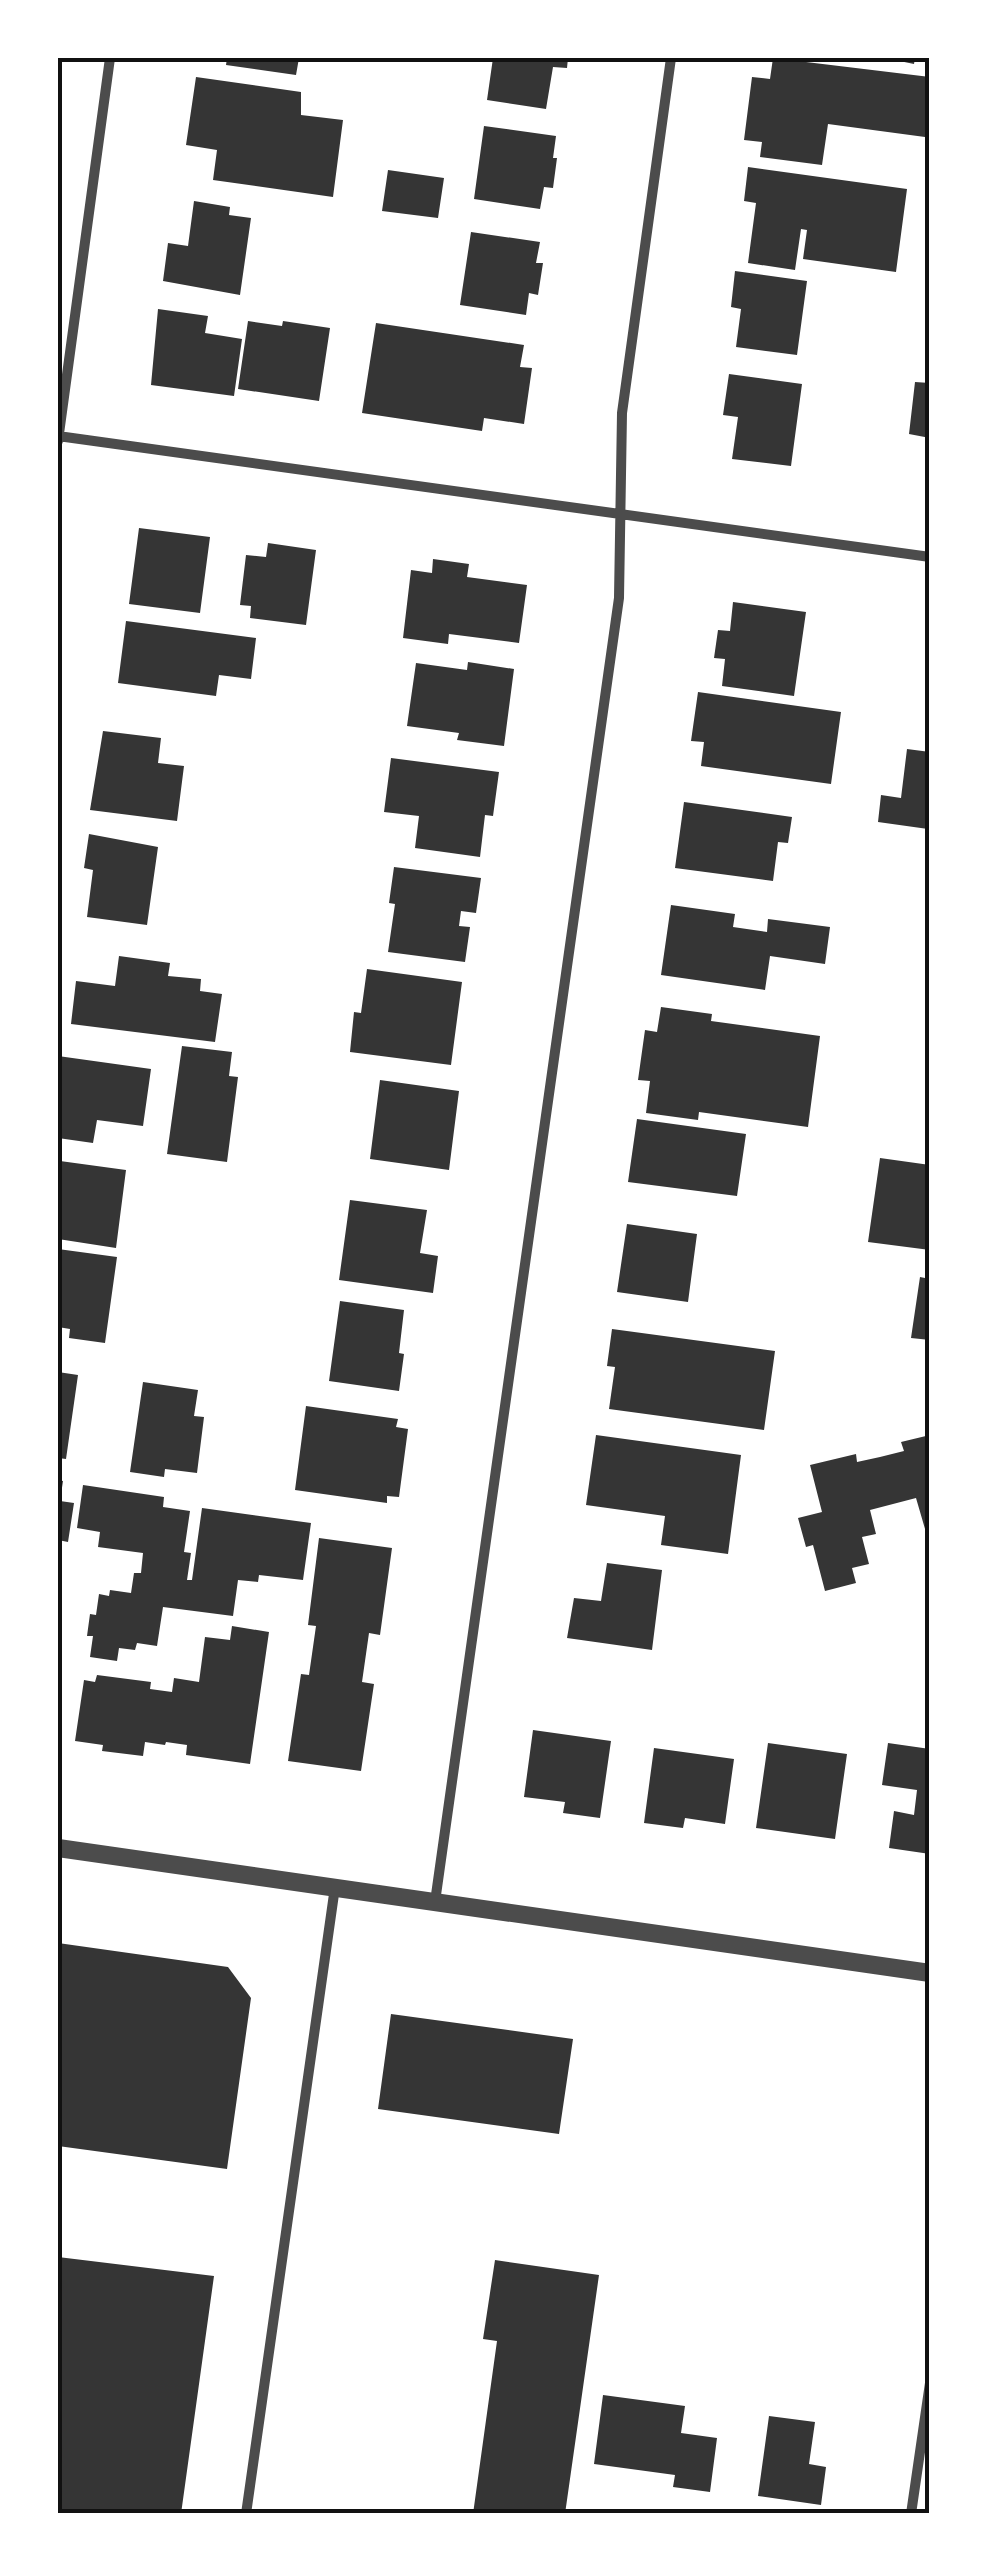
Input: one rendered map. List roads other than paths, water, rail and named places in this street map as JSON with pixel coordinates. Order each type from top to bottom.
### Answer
[{"type":"street","points":[[110,58],[58,439],[930,557]]},
{"type":"street","points":[[435,1902],[618,598],[622,413],[672,58]]},
{"type":"street","points":[[58,1848],[930,1973]]},
{"type":"street","points":[[246,2514],[335,1887]]},
{"type":"street","points":[[911,2514],[930,2383]]}]
